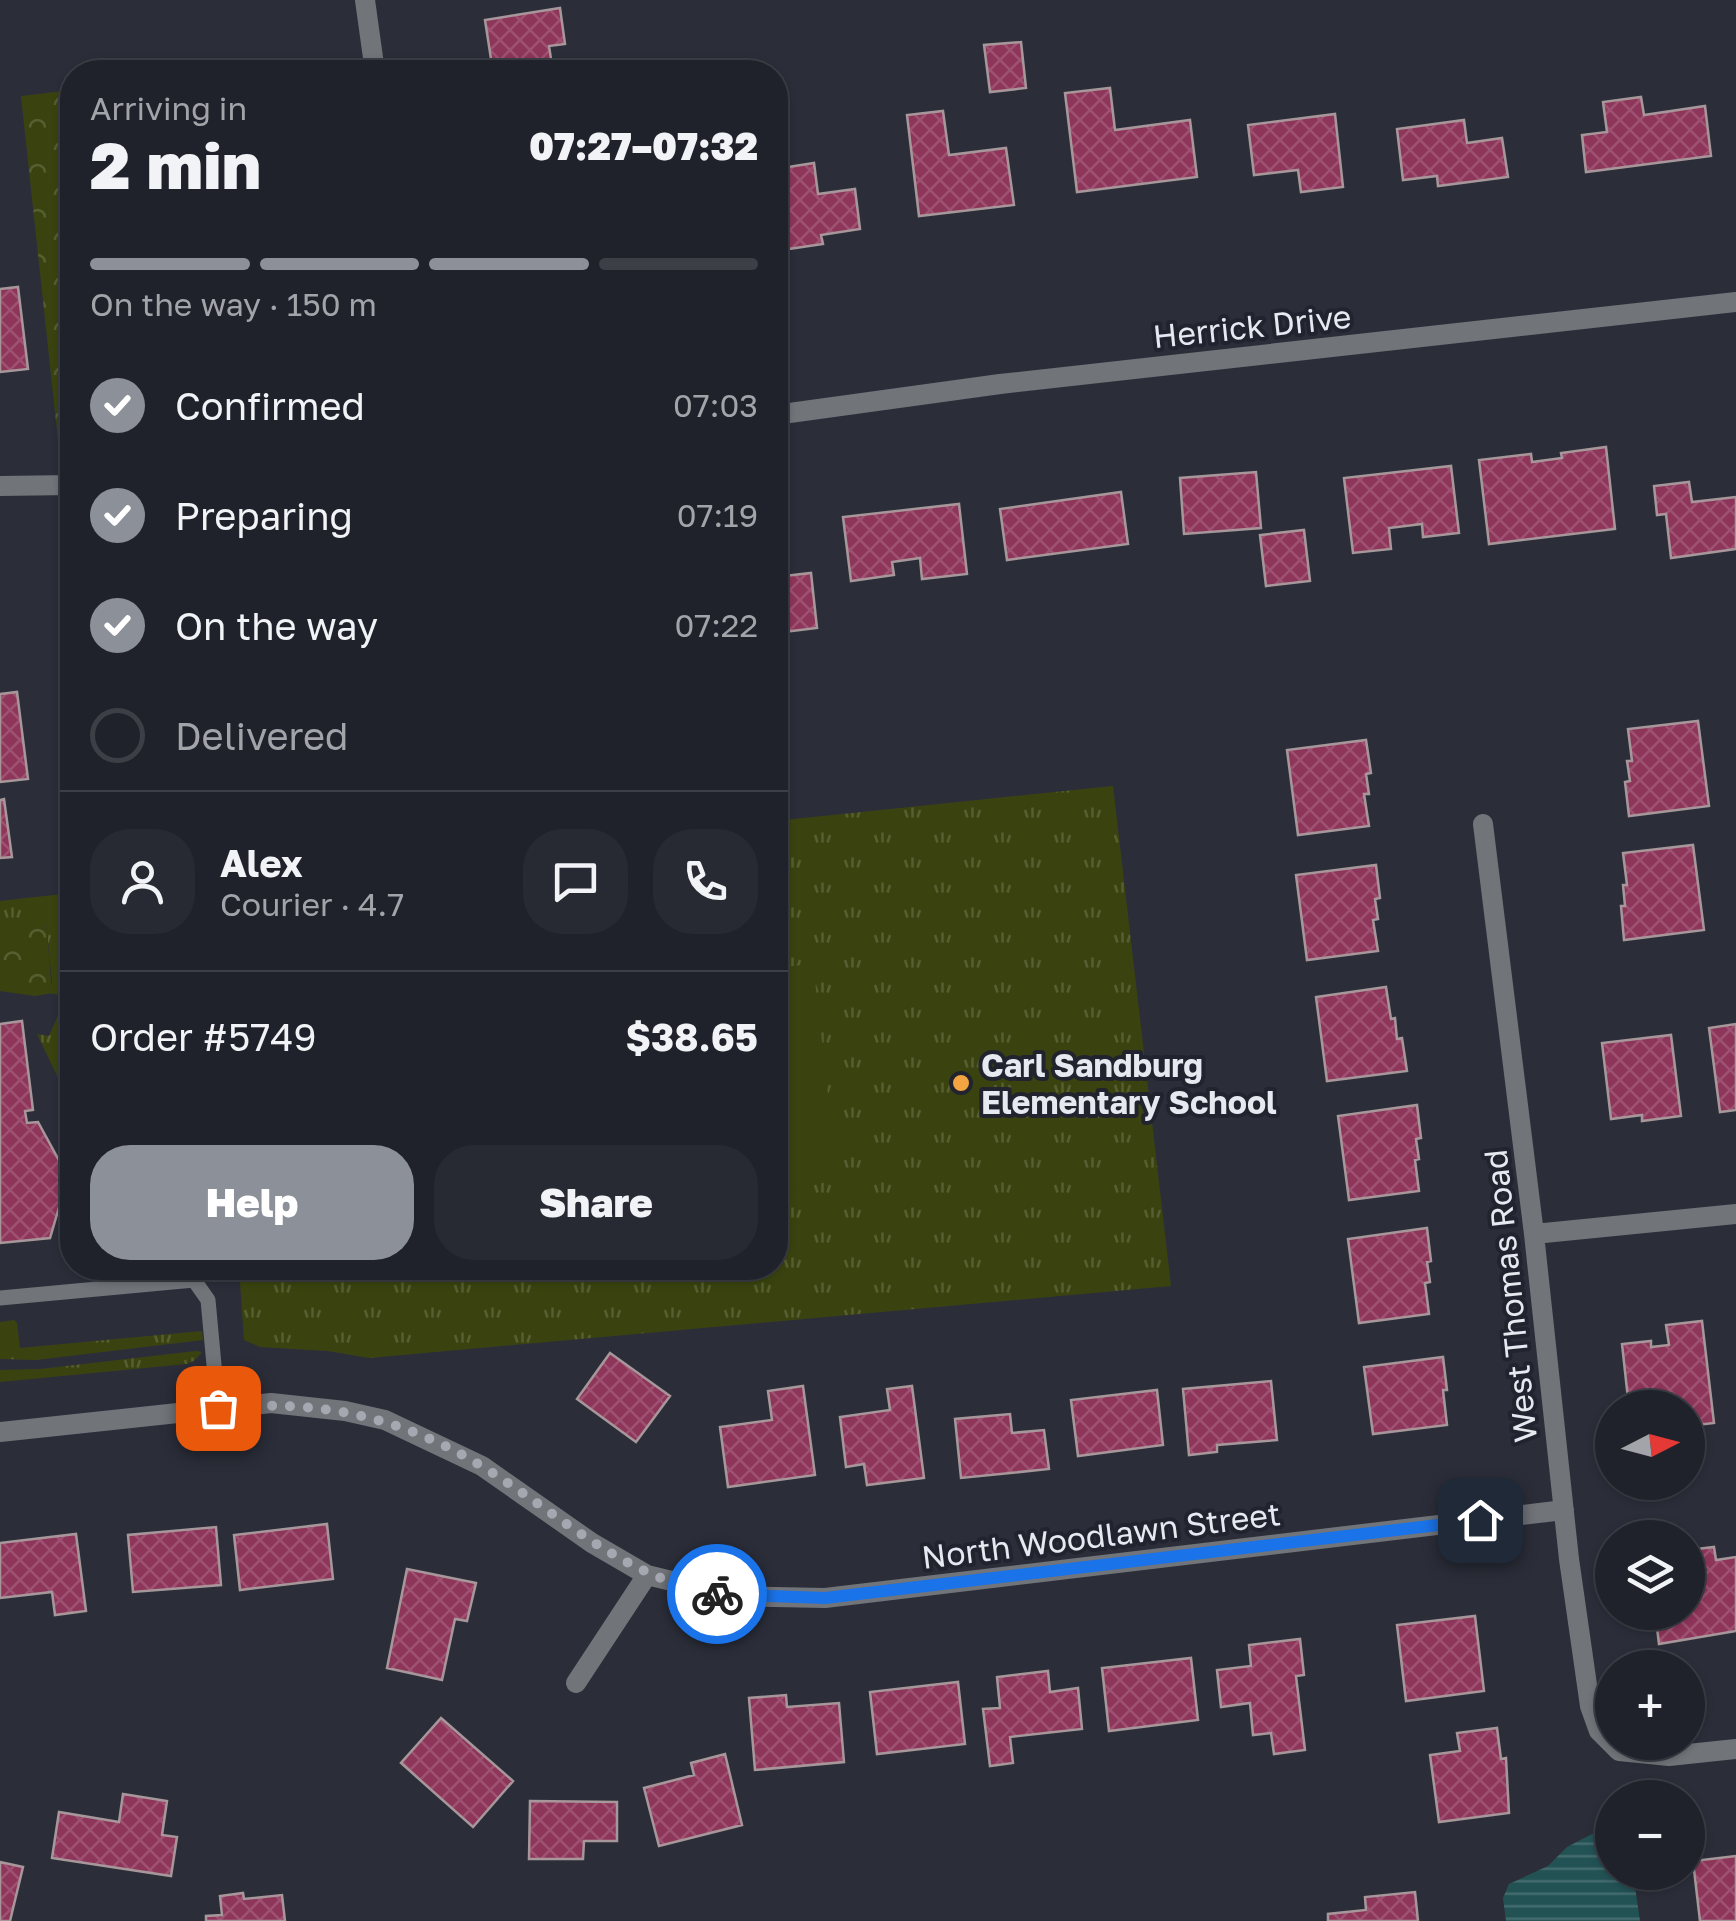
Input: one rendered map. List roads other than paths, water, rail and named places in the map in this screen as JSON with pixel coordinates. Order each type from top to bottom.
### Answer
[{"type":"street","points":[[366,0],[374,60]]},
{"type":"street","name":"Herrick Drive","points":[[788,413],[1000,384],[1736,302]]},
{"type":"street","points":[[0,486],[60,484]]},
{"type":"street","name":"West Thomas Road","points":[[1483,824],[1590,1706],[1599,1731],[1619,1751],[1669,1756],[1736,1749]]},
{"type":"street","points":[[1534,1234],[1736,1214]]},
{"type":"street","name":"North Woodlawn Street","points":[[0,1432],[271,1403],[310,1405],[385,1420],[482,1466],[592,1543],[647,1574],[732,1596],[825,1598],[1564,1510]]},
{"type":"street","points":[[576,1684],[647,1574]]},
{"type":"lane","points":[[0,1298],[194,1280],[208,1300],[218,1408]]},
{"type":"place","name":"Carl Sandburg Elementary School","points":[[961,1083]]}]
